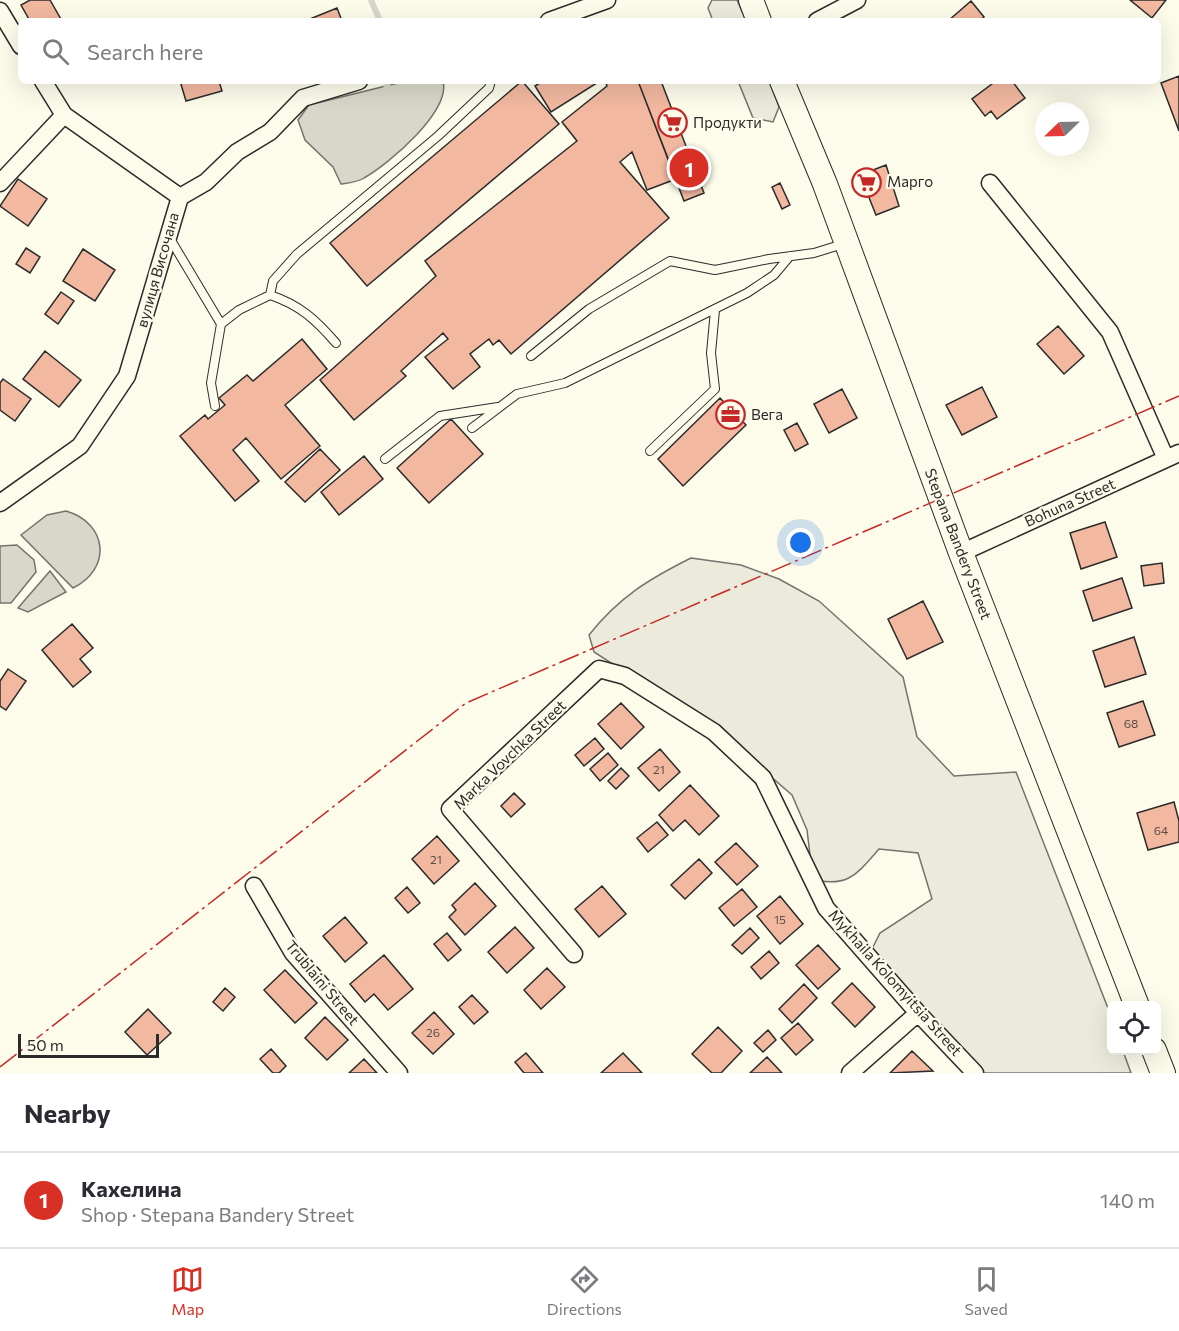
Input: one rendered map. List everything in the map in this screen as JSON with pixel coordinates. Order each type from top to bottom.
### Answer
[{"type":"main road","points":[[751,0],[758,18]]},
{"type":"main road","name":"Stepana Bandery Street","points":[[783,84],[847,243],[961,553],[1135,1001]]},
{"type":"main road","points":[[1156,1055],[1163,1073]]},
{"type":"street","points":[[557,18],[607,0]]},
{"type":"street","points":[[823,18],[857,0]]},
{"type":"street","points":[[0,11],[18,41]]},
{"type":"street","points":[[45,84],[64,115],[180,196]]},
{"type":"street","name":"вулиця Височана","points":[[0,503],[80,446],[128,376],[180,196],[206,182],[237,152],[270,132],[303,98],[349,84]]},
{"type":"street","points":[[0,183],[64,115]]},
{"type":"street","points":[[990,183],[1110,332],[1173,456]]},
{"type":"street","name":"Bohuna Street","points":[[961,553],[1173,456]]},
{"type":"street","name":"Marka Vovchka Street","points":[[574,954],[450,809],[600,669]]},
{"type":"street","name":"Mykhaila Kolomyitsia Street","points":[[600,669],[625,676],[714,732],[763,778],[826,908],[918,1013],[975,1073]]},
{"type":"street","name":"Trublaini Street","points":[[254,886],[293,952],[399,1073]]},
{"type":"street","points":[[850,1073],[918,1013]]},
{"type":"lane","points":[[270,295],[273,281],[297,254],[438,135],[489,88],[490,84]]},
{"type":"lane","points":[[168,236],[221,324],[211,383],[215,406]]},
{"type":"lane","points":[[531,356],[589,309],[670,261],[715,270],[814,253],[847,243]]},
{"type":"lane","points":[[472,428],[517,394],[564,383],[715,310],[774,275],[790,256]]},
{"type":"lane","points":[[221,324],[239,310],[270,295],[293,303],[320,325],[336,343]]},
{"type":"lane","points":[[650,451],[715,389],[711,352],[715,310]]},
{"type":"lane","points":[[385,459],[440,416],[500,406]]},
{"type":"shaded area","points":[[712,0],[737,0],[745,18],[712,18],[708,8]]},
{"type":"shaded area","points":[[394,84],[443,84],[443,93],[438,107],[416,136],[375,171],[362,179],[341,184],[333,167],[305,140],[298,120],[309,105]]},
{"type":"shaded area","points":[[739,84],[770,84],[779,107],[773,122],[753,118]]},
{"type":"shaded area","points":[[66,511],[80,517],[90,525],[97,536],[100,547],[99,558],[94,570],[86,580],[73,588],[21,535],[47,515]]},
{"type":"shaded area","points":[[17,545],[34,560],[36,572],[11,603],[0,603],[0,546]]},
{"type":"shaded area","points":[[691,558],[741,565],[779,579],[819,601],[903,677],[917,737],[954,776],[1016,772],[1107,1006],[1107,1055],[1124,1055],[1131,1073],[982,1073],[871,951],[880,933],[932,899],[918,853],[879,849],[851,877],[835,882],[813,880],[807,830],[792,795],[723,735],[594,652],[589,635],[600,622],[623,599]]},
{"type":"shaded area","points":[[50,571],[66,592],[28,612],[18,608]]},
{"type":"building","points":[[30,0],[50,0],[60,18],[28,18],[21,5]]},
{"type":"building","points":[[1130,0],[1166,0],[1152,18]]},
{"type":"building","points":[[971,1],[984,17],[983,18],[951,18]]},
{"type":"building","points":[[337,8],[341,18],[312,18]]},
{"type":"building","points":[[1179,76],[1179,131],[1161,83]]},
{"type":"building","points":[[181,84],[220,84],[222,91],[186,101]]},
{"type":"building","points":[[518,84],[525,84],[559,124],[367,286],[330,243]]},
{"type":"building","points":[[538,84],[595,84],[551,112],[535,86]]},
{"type":"building","points":[[606,84],[639,84],[676,179],[647,190],[632,152],[620,162],[669,218],[511,354],[499,340],[493,345],[489,339],[470,354],[480,367],[453,389],[425,357],[448,339],[443,333],[401,371],[406,376],[354,420],[320,380],[436,276],[425,261],[577,141],[562,122],[607,86]]},
{"type":"building","points":[[639,84],[662,84],[704,193],[684,201]]},
{"type":"building","points":[[992,84],[1014,84],[1025,98],[997,119],[991,111],[985,116],[972,99]]},
{"type":"building","points":[[886,165],[899,206],[876,215],[860,175]]},
{"type":"building","points":[[18,179],[47,199],[28,226],[0,206]]},
{"type":"building","points":[[780,183],[790,205],[782,209],[772,187]]},
{"type":"building","points":[[26,248],[40,257],[30,273],[16,264]]},
{"type":"building","points":[[83,249],[115,270],[95,301],[63,281]]},
{"type":"building","points":[[61,292],[74,301],[58,324],[45,314]]},
{"type":"building","points":[[1058,326],[1084,356],[1064,374],[1037,344]]},
{"type":"building","points":[[302,339],[327,369],[285,405],[320,446],[281,479],[246,438],[233,450],[259,481],[235,501],[180,436],[205,415],[208,419],[225,405],[219,398],[247,375],[253,381]]},
{"type":"building","points":[[45,351],[81,380],[59,407],[23,379]]},
{"type":"building","points":[[3,379],[31,399],[15,421],[0,410],[0,383]]},
{"type":"building","points":[[982,387],[997,417],[962,435],[946,405]]},
{"type":"building","points":[[842,389],[857,418],[829,433],[814,404]]},
{"type":"building","points":[[720,398],[746,425],[683,486],[658,459]]},
{"type":"building","points":[[451,419],[483,454],[429,503],[397,468]]},
{"type":"building","points":[[797,423],[808,444],[795,451],[784,430]]},
{"type":"building","points":[[320,449],[340,470],[305,502],[285,482]]},
{"type":"building","points":[[364,456],[383,479],[339,515],[321,492]]},
{"type":"building","points":[[1105,522],[1117,557],[1081,569],[1070,533]]},
{"type":"building","points":[[1162,563],[1164,583],[1144,586],[1141,566]]},
{"type":"building","points":[[1122,578],[1132,608],[1093,621],[1083,591]]},
{"type":"building","points":[[923,601],[943,642],[907,659],[888,619]]},
{"type":"building","points":[[72,624],[93,648],[80,659],[91,672],[73,687],[42,650]]},
{"type":"building","points":[[1134,637],[1146,674],[1105,687],[1093,651]]},
{"type":"building","points":[[8,669],[26,681],[6,710],[0,706],[0,681]]},
{"type":"building","points":[[1143,701],[1155,735],[1119,747],[1107,713]]},
{"type":"building","points":[[621,703],[644,727],[621,749],[598,724]]},
{"type":"building","points":[[595,738],[604,749],[584,766],[575,755]]},
{"type":"building","points":[[660,749],[680,772],[659,791],[638,768]]},
{"type":"building","points":[[608,753],[618,765],[600,781],[590,769]]},
{"type":"building","points":[[621,768],[629,776],[616,789],[608,781]]},
{"type":"building","points":[[690,785],[719,816],[699,835],[685,820],[673,831],[659,815]]},
{"type":"building","points":[[514,793],[525,804],[511,817],[501,806]]},
{"type":"building","points":[[1174,802],[1179,821],[1179,842],[1148,850],[1137,813]]},
{"type":"building","points":[[657,822],[668,835],[648,852],[637,838]]},
{"type":"building","points":[[437,836],[459,861],[434,884],[412,859]]},
{"type":"building","points":[[736,843],[758,866],[737,885],[715,862]]},
{"type":"building","points":[[699,859],[712,873],[685,899],[671,885]]},
{"type":"building","points":[[475,883],[496,906],[465,935],[449,917],[456,910],[452,905]]},
{"type":"building","points":[[602,886],[626,914],[599,937],[575,909]]},
{"type":"building","points":[[407,887],[420,903],[408,913],[395,898]]},
{"type":"building","points":[[742,889],[757,907],[734,926],[719,908]]},
{"type":"building","points":[[780,896],[803,924],[780,944],[757,916]]},
{"type":"building","points":[[345,917],[367,943],[345,962],[323,936]]},
{"type":"building","points":[[515,927],[534,948],[507,973],[488,952]]},
{"type":"building","points":[[750,928],[759,938],[742,954],[732,945]]},
{"type":"building","points":[[447,933],[461,950],[448,961],[434,944]]},
{"type":"building","points":[[818,945],[840,969],[818,989],[796,965]]},
{"type":"building","points":[[769,951],[779,963],[761,979],[751,967]]},
{"type":"building","points":[[384,955],[413,989],[388,1010],[374,994],[365,1002],[350,984]]},
{"type":"building","points":[[547,968],[565,987],[541,1009],[524,990]]},
{"type":"building","points":[[285,970],[317,1003],[295,1023],[264,990]]},
{"type":"building","points":[[852,983],[875,1007],[855,1027],[832,1003]]},
{"type":"building","points":[[804,984],[817,998],[792,1023],[779,1009]]},
{"type":"building","points":[[225,988],[235,997],[223,1011],[213,1002]]},
{"type":"building","points":[[472,995],[488,1012],[474,1024],[459,1007]]},
{"type":"building","points":[[148,1009],[171,1033],[147,1055],[125,1032]]},
{"type":"building","points":[[434,1012],[454,1034],[433,1054],[412,1033]]},
{"type":"building","points":[[325,1017],[348,1040],[327,1060],[305,1038]]},
{"type":"building","points":[[798,1023],[813,1040],[796,1055],[781,1038]]},
{"type":"building","points":[[718,1027],[742,1051],[721,1073],[712,1073],[692,1054]]},
{"type":"building","points":[[768,1030],[776,1040],[763,1052],[754,1043]]},
{"type":"building","points":[[271,1049],[286,1066],[279,1073],[273,1073],[260,1059]]},
{"type":"building","points":[[912,1051],[933,1071],[890,1073]]},
{"type":"building","points":[[526,1053],[543,1073],[524,1073],[515,1062]]},
{"type":"building","points":[[623,1053],[642,1073],[601,1073]]},
{"type":"building","points":[[767,1057],[782,1073],[750,1073]]},
{"type":"building","points":[[364,1059],[377,1073],[349,1073]]},
{"type":"waterway","points":[[371,0],[379,18]]},
{"type":"waterway","points":[[385,91],[388,84]]},
{"type":"power","points":[[0,1067],[466,703],[1179,396]]},
{"type":"place","name":"Продукти","points":[[672,123]]},
{"type":"place","name":"Кахелина","points":[[689,168]]},
{"type":"place","name":"Марго","points":[[866,182]]},
{"type":"place","name":"Вега","points":[[730,415]]}]
